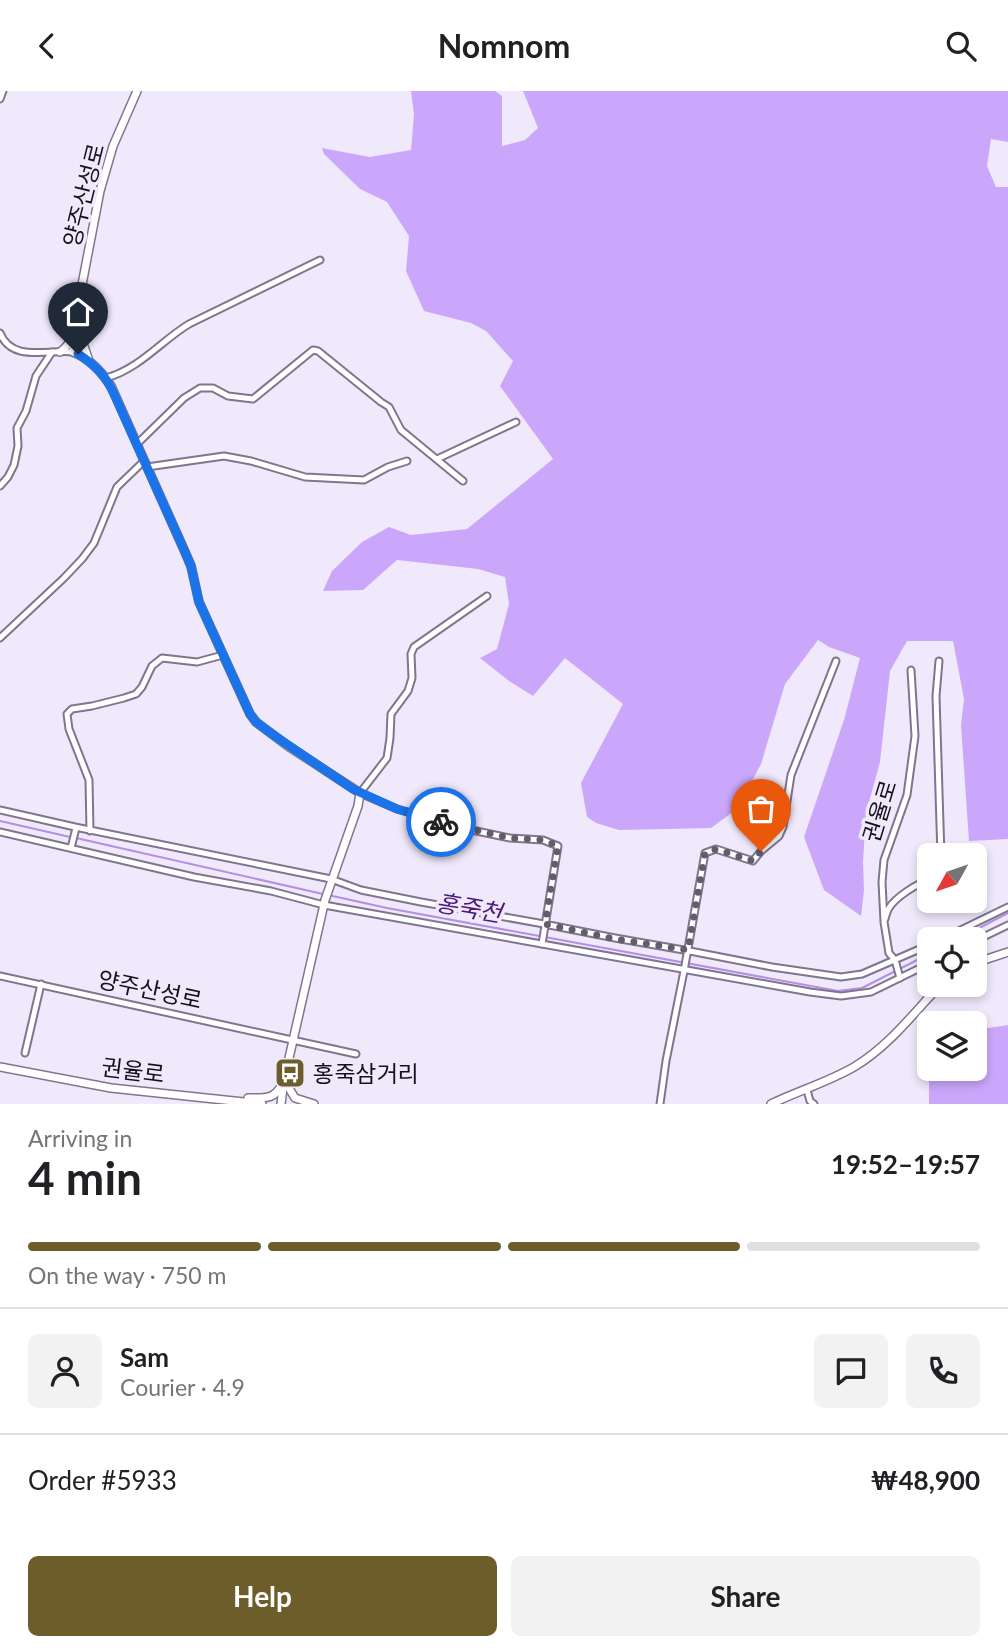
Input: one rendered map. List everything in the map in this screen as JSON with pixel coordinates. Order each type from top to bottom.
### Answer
[{"type":"street","points":[[0,99],[3,91]]},
{"type":"street","name":"양주산성로","points":[[73,352],[75,321],[100,191],[113,146],[137,91]]},
{"type":"street","points":[[106,378],[117,375],[143,359],[172,334],[190,324],[320,260]]},
{"type":"street","points":[[0,486],[14,465],[19,446],[17,428],[26,411],[36,376],[57,352],[66,347],[75,321]]},
{"type":"street","points":[[75,321],[90,362]]},
{"type":"street","points":[[0,333],[9,347],[24,352],[73,352],[90,362],[106,378],[191,566],[199,602],[256,722],[360,793],[397,809],[467,829],[510,838],[543,840],[558,846],[542,944]]},
{"type":"street","points":[[137,444],[184,398],[200,388],[213,388],[228,397],[253,399],[313,350],[318,351],[389,407],[401,430],[463,481]]},
{"type":"street","points":[[437,459],[516,422]]},
{"type":"street","points":[[0,638],[82,559],[94,543],[117,487],[145,464],[224,456],[305,477],[364,480],[388,467],[407,461]]},
{"type":"street","points":[[281,1104],[324,903],[358,806],[360,793],[387,758],[391,714],[408,691],[412,678],[411,654],[414,647],[487,596]]},
{"type":"street","points":[[90,831],[89,780],[69,729],[67,714],[72,709],[135,694],[142,687],[152,666],[162,658],[197,662],[223,655]]},
{"type":"street","points":[[660,1104],[705,853],[716,849],[753,861],[779,836],[783,827],[791,775],[836,661]]},
{"type":"street","points":[[939,661],[936,696],[941,843]]},
{"type":"street","name":"권율로","points":[[900,978],[895,960],[889,953],[882,882],[884,860],[907,795],[915,736],[911,670]]},
{"type":"street","points":[[0,810],[90,831],[331,879],[361,890],[772,967],[841,977],[862,974],[917,950]]},
{"type":"street","points":[[71,848],[76,828]]},
{"type":"street","points":[[0,832],[194,877],[324,903],[684,971],[841,996],[872,992],[917,971]]},
{"type":"street","points":[[884,922],[889,907],[917,885]]},
{"type":"street","points":[[967,927],[1008,907]]},
{"type":"street","points":[[987,935],[1008,925]]},
{"type":"street","points":[[987,959],[1008,952]]},
{"type":"street","name":"양주산성로","points":[[0,976],[356,1054]]},
{"type":"street","points":[[25,1053],[41,984]]},
{"type":"street","points":[[771,1104],[807,1090],[866,1059],[929,997]]},
{"type":"street","name":"권율로","points":[[0,1067],[111,1088],[262,1104]]},
{"type":"street","points":[[237,1101],[269,1098],[279,1091],[284,1080]]},
{"type":"street","points":[[284,1080],[295,1098],[314,1104]]},
{"type":"street","points":[[807,1090],[810,1101],[814,1104]]},
{"type":"shaded area","points":[[411,91],[495,91],[502,96],[502,146],[525,140],[538,128],[523,91],[1008,91],[1008,142],[991,139],[987,166],[996,187],[1008,187],[1008,839],[969,841],[961,725],[964,699],[953,641],[907,641],[890,671],[880,762],[866,813],[861,916],[824,890],[804,837],[844,720],[860,658],[829,647],[818,640],[785,684],[761,764],[737,809],[711,828],[619,830],[596,823],[587,817],[581,783],[623,704],[565,658],[533,696],[480,658],[497,649],[509,604],[505,577],[478,569],[397,560],[363,590],[323,591],[332,571],[362,542],[389,527],[411,535],[467,529],[553,459],[500,386],[513,361],[486,331],[471,323],[424,311],[406,271],[409,236],[387,202],[360,189],[324,154],[322,148],[370,157],[411,150],[414,114]]},
{"type":"shaded area","points":[[1008,1025],[1008,1104],[929,1104],[929,1081],[987,1081],[987,1028]]},
{"type":"waterway","name":"홍죽천","points":[[0,821],[70,837]]},
{"type":"waterway","name":"홍죽천","points":[[76,838],[323,894]]},
{"type":"waterway","name":"홍죽천","points":[[328,895],[838,991],[862,988],[917,960]]},
{"type":"waterway","name":"홍죽천","points":[[981,927],[1008,913]]},
{"type":"way so far","points":[[441,822],[510,838],[543,840],[558,846],[545,924],[615,939],[688,950],[705,853],[716,849],[753,861],[761,851]]},
{"type":"place","name":"홍죽삼거리","points":[[290,1073]]},
{"type":"route","points":[[78,354],[106,378],[114,394],[191,566],[206,620],[256,722],[360,793],[397,809],[441,822]]}]
